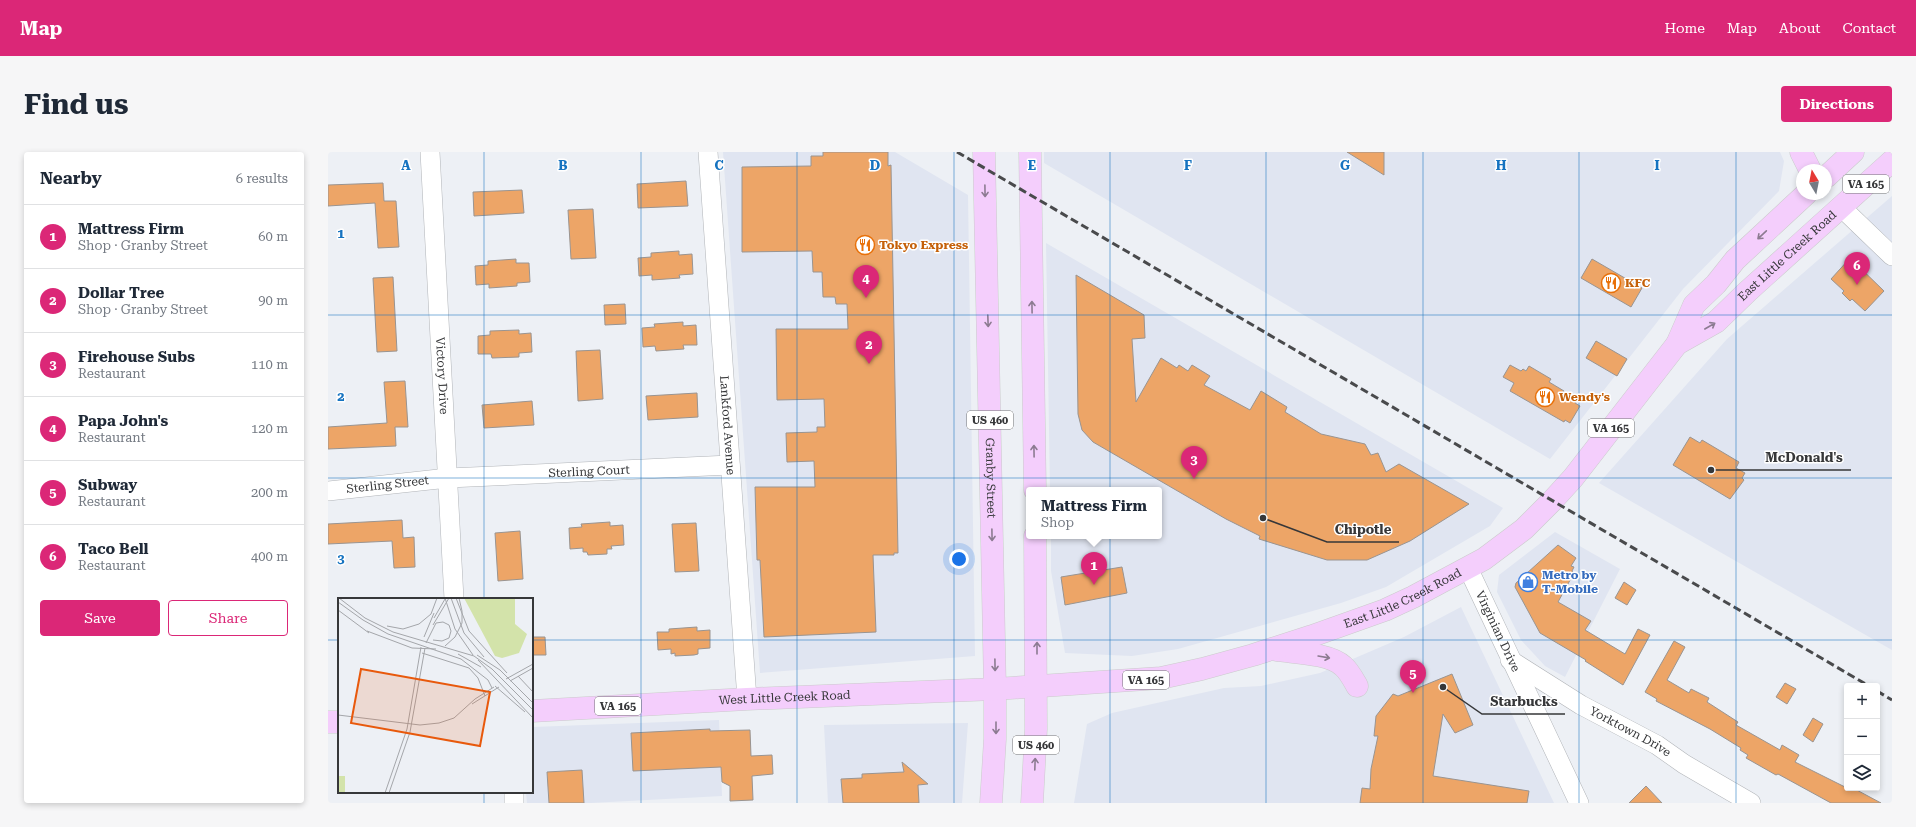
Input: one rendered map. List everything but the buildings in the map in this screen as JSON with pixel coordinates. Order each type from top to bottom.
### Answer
[{"type":"main road","name":"Granby Street","points":[[984,152],[996,739],[991,803]]},
{"type":"main road","points":[[1030,152],[1035,487]]},
{"type":"main road","points":[[1801,152],[1807,164]]},
{"type":"main road","name":"VA 165","points":[[1832,171],[1853,152]]},
{"type":"main road","name":"East Little Creek Road","points":[[1677,344],[1716,322],[1892,160]]},
{"type":"main road","points":[[1832,197],[1841,207]]},
{"type":"main road","name":"East Little Creek Road","points":[[1037,687],[1161,678],[1202,669],[1271,649],[1386,610],[1484,559],[1524,529],[1573,478],[1677,344],[1694,305],[1716,284],[1735,260],[1800,200]]},
{"type":"main road","name":"US 460","points":[[1032,803],[1037,687],[1035,539]]},
{"type":"main road","points":[[1271,649],[1330,658],[1344,667],[1357,686]]},
{"type":"main road","name":"West Little Creek Road","points":[[533,711],[747,699],[1037,687]]},
{"type":"street","name":"Victory Drive","points":[[430,152],[454,598]]},
{"type":"street","name":"Lankford Avenue","points":[[708,152],[747,699]]},
{"type":"street","points":[[1841,207],[1892,256]]},
{"type":"street","name":"Sterling Court","points":[[448,478],[730,464]]},
{"type":"street","name":"Sterling Street","points":[[328,491],[448,478]]},
{"type":"street","name":"Virginian Drive","points":[[1468,568],[1510,660],[1579,803]]},
{"type":"street","name":"Yorktown Drive","points":[[1510,660],[1581,705],[1657,745],[1684,764],[1751,803]]},
{"type":"shaded area","points":[[723,152],[895,152],[968,195],[975,656],[760,673]]},
{"type":"shaded area","points":[[1044,152],[1780,152],[1784,161],[1779,191],[1683,289],[1550,459],[1044,163]]},
{"type":"shaded area","points":[[1892,196],[1892,650],[1599,483],[1727,339]]},
{"type":"shaded area","points":[[1046,243],[1503,508],[1490,526],[1386,587],[1341,603],[1178,649],[1132,656],[1065,653],[1051,571],[1051,539],[1162,539],[1162,487],[1050,487]]},
{"type":"shaded area","points":[[1555,532],[1620,569],[1565,677],[1545,666],[1521,640],[1497,592],[1499,575]]},
{"type":"shaded area","points":[[1461,607],[1554,803],[1074,803],[1087,724],[1112,713],[1224,688],[1261,686],[1320,673],[1404,637]]},
{"type":"shaded area","points":[[719,720],[722,796],[591,803],[527,803],[526,793],[533,793],[533,727]]},
{"type":"shaded area","points":[[968,723],[962,803],[828,803],[824,725]]},
{"type":"railway","points":[[957,152],[1864,683]]},
{"type":"railway","points":[[1880,693],[1892,700]]},
{"type":"place","name":"Tokyo Express","points":[[865,245]]},
{"type":"place","name":"KFC","points":[[1611,283]]},
{"type":"place","name":"Taco Bell","points":[[1857,285]]},
{"type":"place","name":"Papa John's","points":[[866,298]]},
{"type":"place","name":"Dollar Tree","points":[[869,364]]},
{"type":"place","name":"Wendy's","points":[[1545,397]]},
{"type":"place","name":"McDonald's","points":[[1711,470]]},
{"type":"place","name":"Firehouse Subs","points":[[1194,479]]},
{"type":"place","name":"Chipotle","points":[[1263,518]]},
{"type":"place","name":"Metro by T-Mobile","points":[[1528,582]]},
{"type":"place","name":"Mattress Firm","points":[[1094,585]]},
{"type":"place","name":"Starbucks","points":[[1443,687]]},
{"type":"place","name":"Subway","points":[[1413,693]]}]
